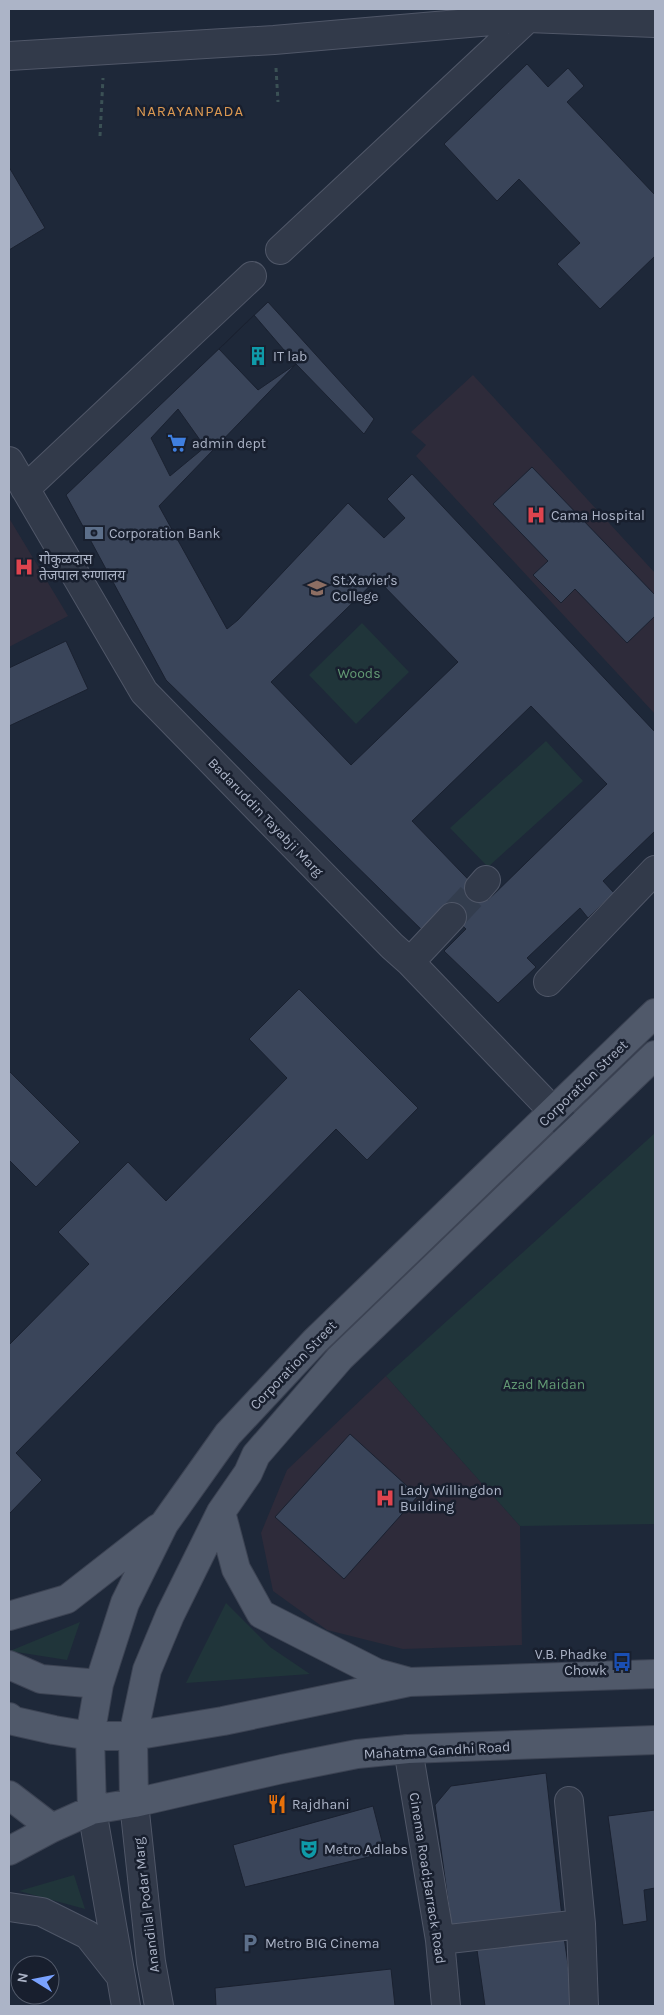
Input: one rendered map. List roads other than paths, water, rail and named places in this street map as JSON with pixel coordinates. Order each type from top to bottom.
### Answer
[{"type":"main road","name":"Corporation Street","points":[[92,1810],[90,1736],[99,1684],[125,1603],[164,1524],[228,1434],[315,1340],[655,1013]]},
{"type":"main road","points":[[134,1803],[133,1736],[146,1670],[170,1615],[221,1512],[248,1473],[256,1455],[340,1358],[655,1055]]},
{"type":"main road","points":[[221,1512],[236,1569],[261,1614],[377,1673],[409,1682]]},
{"type":"main road","points":[[9,1616],[67,1599],[164,1524]]},
{"type":"main road","points":[[9,1665],[41,1678],[99,1684]]},
{"type":"main road","points":[[9,1717],[14,1721],[90,1736],[133,1736],[223,1721],[409,1682],[655,1674]]},
{"type":"main road","name":"Mahatma Gandhi Road","points":[[9,1851],[52,1828],[92,1810],[134,1803],[282,1769],[358,1754],[408,1749],[655,1740]]},
{"type":"main road","points":[[9,1795],[52,1828]]},
{"type":"street","points":[[280,250],[528,18]]},
{"type":"street","points":[[9,56],[274,40],[528,18],[655,23]]},
{"type":"street","points":[[25,489],[252,276]]},
{"type":"street","name":"Badaruddin Tayabji Marg","points":[[9,461],[144,692],[392,946],[410,962],[574,1133]]},
{"type":"street","points":[[548,982],[655,870]]},
{"type":"street","points":[[410,962],[452,917]]},
{"type":"street","name":"Cinema Road;Barrack Road","points":[[408,1749],[440,1940],[446,2006]]},
{"type":"street","points":[[569,1801],[581,1924],[584,2006]]},
{"type":"street","name":"Anandilal Podar Marg","points":[[134,1803],[151,1962],[159,2006]]},
{"type":"street","points":[[92,1810],[126,2006]]},
{"type":"street","points":[[9,1907],[42,1912],[88,1935],[121,1976]]},
{"type":"street","points":[[440,1940],[581,1924]]},
{"type":"tunnel","points":[[452,917],[479,888]]},
{"type":"place","name":"IT lab","points":[[258,356]]},
{"type":"place","name":"admin dept","points":[[177,443]]},
{"type":"place","name":"Cama Hospital","points":[[536,515]]},
{"type":"place","name":"Corporation Bank","points":[[94,533]]},
{"type":"place","name":"गोकुळदास तेजपाल रुग्णालय","points":[[24,567]]},
{"type":"place","name":"St.Xavier's College","points":[[317,588]]},
{"type":"place","name":"Lady Willingdon Building","points":[[385,1498]]},
{"type":"place","name":"V.B. Phadke Chowk","points":[[622,1662]]},
{"type":"place","name":"Rajdhani","points":[[277,1804]]},
{"type":"place","name":"Metro Adlabs","points":[[309,1849]]},
{"type":"place","name":"Metro BIG Cinema","points":[[250,1943]]},
{"type":"district","name":"NARAYANPADA","points":[[190,111]]},
{"type":"park label","name":"Woods","points":[[359,673]]},
{"type":"park label","name":"Azad Maidan","points":[[544,1384]]}]
